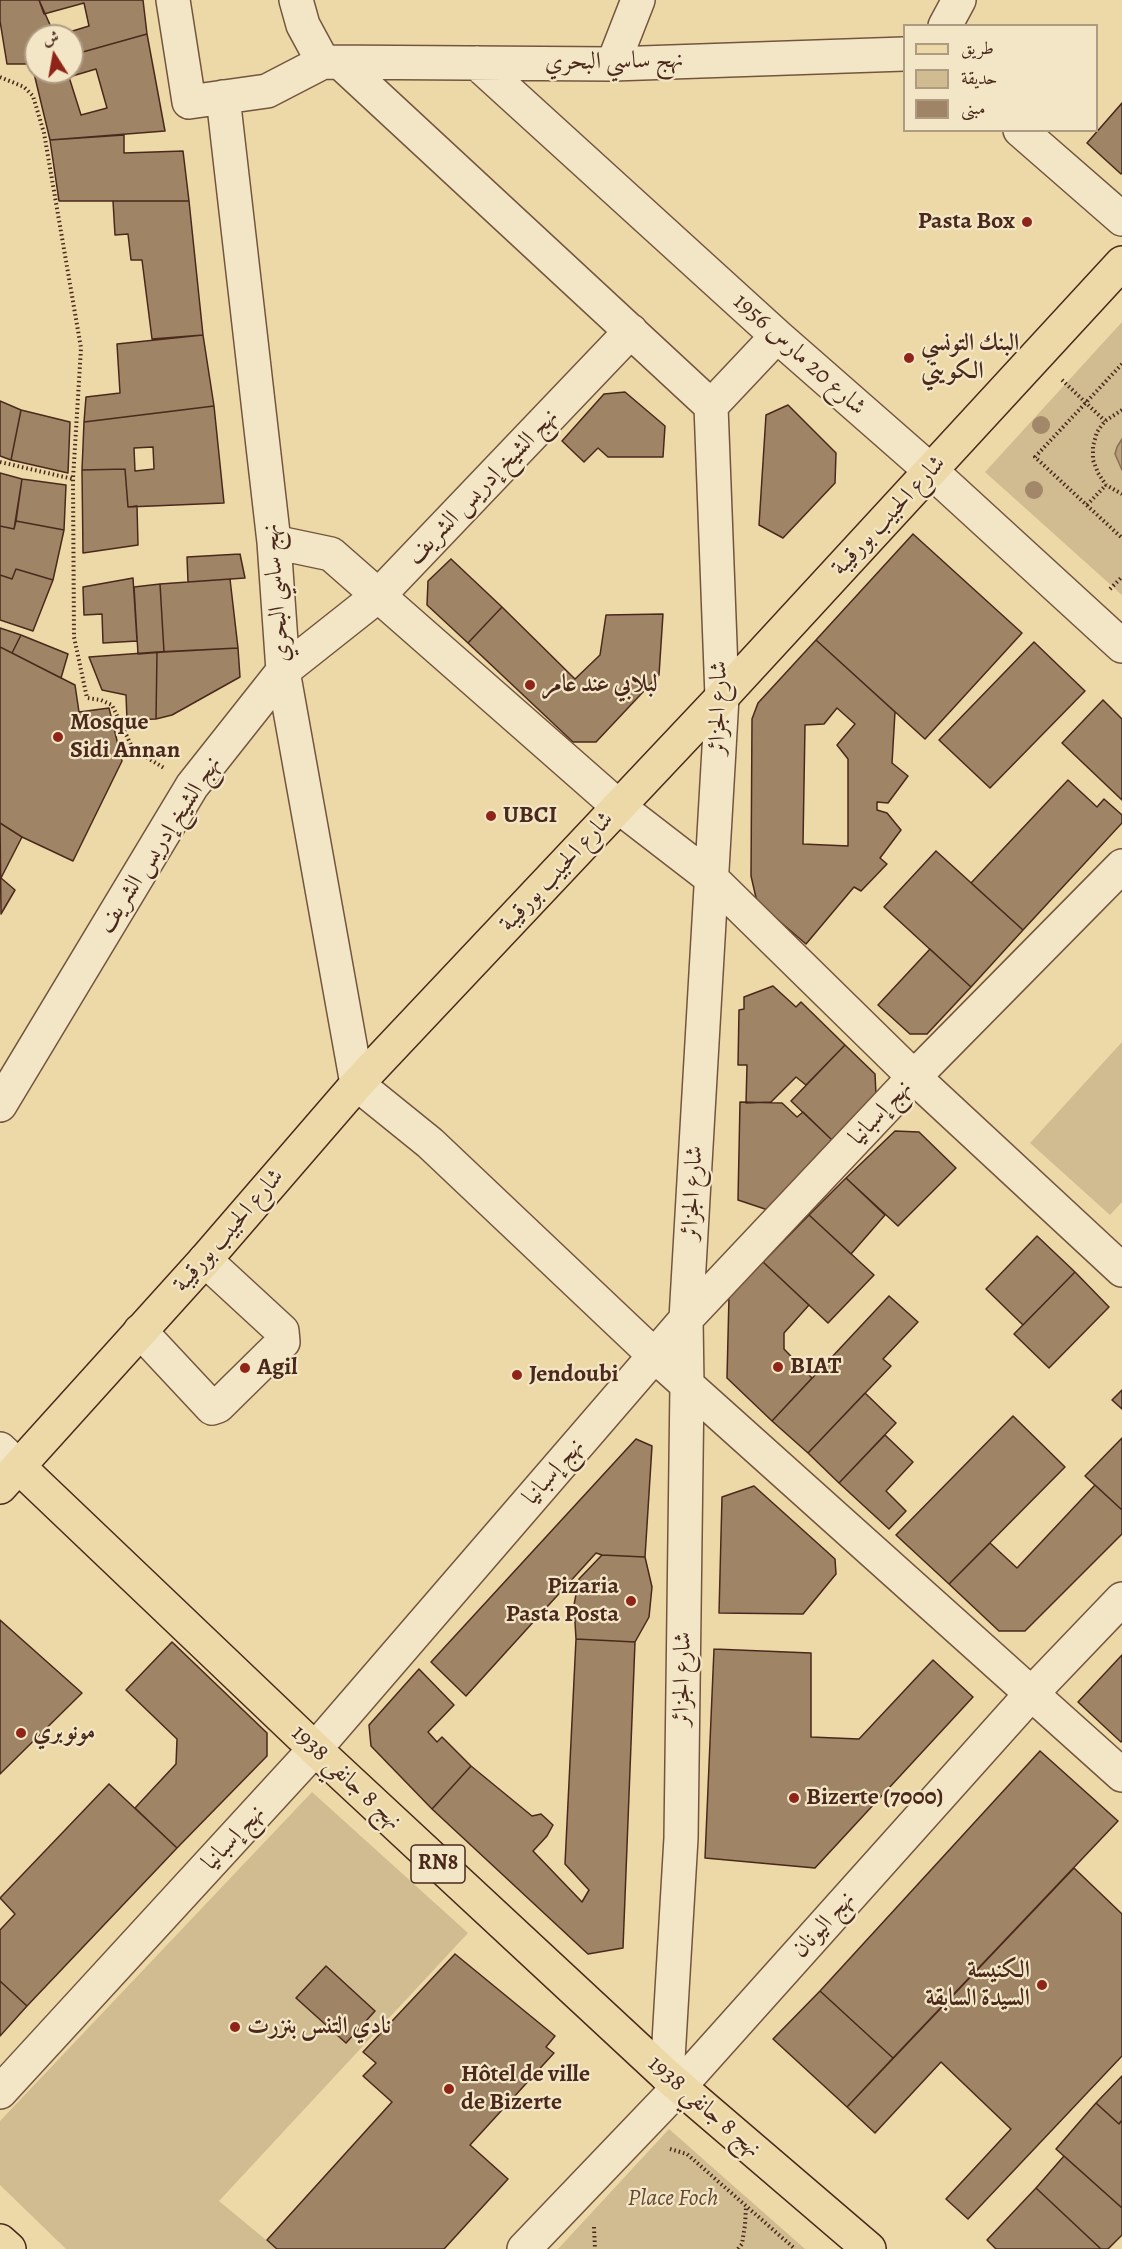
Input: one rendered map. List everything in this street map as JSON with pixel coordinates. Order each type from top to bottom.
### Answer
[{"type":"main road","name":"شارع الحبيب بورقيبة","points":[[6,1468],[140,1331],[357,1084],[722,697],[1122,263]]},
{"type":"main road","name":"نهج 8 جانفي 1938","points":[[6,1468],[315,1749],[673,2082],[869,2249]]},
{"type":"main road","points":[[0,2241],[9,2249]]},
{"type":"street","name":"نهج ساسي البحري","points":[[172,0],[189,102],[267,91],[332,62],[613,64],[903,54]]},
{"type":"street","points":[[296,0],[303,25],[332,62],[632,331],[711,406],[777,336]]},
{"type":"street","points":[[613,64],[638,0]]},
{"type":"street","points":[[946,24],[959,0]]},
{"type":"street","name":"شارع 20 مارس 1956","points":[[477,63],[1122,646]]},
{"type":"street","name":"نهج ساسي البحري","points":[[223,97],[274,542],[283,671],[357,1084]]},
{"type":"street","points":[[1022,132],[1122,219]]},
{"type":"street","name":"نهج الشيخ إدريس الشريف","points":[[0,1105],[192,786],[283,671],[379,595],[632,331]]},
{"type":"street","name":"شارع الجزائر","points":[[673,2082],[681,1838],[686,1319],[722,697],[711,406]]},
{"type":"street","points":[[274,542],[331,555],[619,807],[711,878],[914,1077],[1122,1270]]},
{"type":"street","name":"نهج إسبانيا","points":[[0,2092],[315,1749],[686,1319],[914,1077],[1122,866]]},
{"type":"street","points":[[357,1084],[430,1143],[655,1356],[1122,1775]]},
{"type":"street","points":[[140,1331],[212,1407],[218,1406],[283,1342],[282,1330],[204,1260]]},
{"type":"street","name":"نهج اليونان","points":[[524,2249],[673,2082],[1031,1694],[1122,1599]]},
{"type":"path","points":[[0,77],[24,87],[33,96],[44,133],[81,348],[73,479],[74,637],[87,698],[101,700],[112,705],[133,749],[192,786]]},
{"type":"path","points":[[1037,357],[1105,421]]},
{"type":"path","points":[[1122,364],[1035,457],[1122,538]]},
{"type":"path","points":[[1122,410],[1105,421],[1097,432],[1092,446],[1093,460],[1098,473],[1106,485],[1122,494]]},
{"type":"path","points":[[0,462],[73,479]]},
{"type":"path","points":[[1087,505],[1106,485]]},
{"type":"path","points":[[661,2151],[670,2149],[687,2154],[795,2249]]},
{"type":"path","points":[[738,2249],[742,2244],[746,2206]]},
{"type":"path","points":[[593,2221],[595,2249]]},
{"type":"green space","points":[[1122,322],[1122,595],[985,472]]},
{"type":"green space","points":[[1122,1042],[1122,1202],[1110,1215],[1030,1143]]},
{"type":"green space","name":"نادي التنس بنزرت","points":[[312,1792],[468,1933],[219,2201],[277,2249],[66,2249],[0,2185],[0,2121]]},
{"type":"green space","name":"Place Foch","points":[[669,2129],[805,2249],[558,2249]]},
{"type":"shaded area","points":[[1122,439],[1122,470],[1115,454]]},
{"type":"building","points":[[0,0],[39,0],[50,24],[24,24],[24,64],[7,64],[0,21]]},
{"type":"building","points":[[39,0],[143,0],[147,34],[84,52],[84,28],[89,26],[84,3],[44,14]]},
{"type":"building","points":[[147,34],[165,131],[50,140],[37,84],[71,84],[81,115],[107,108],[96,69],[84,73],[84,52]]},
{"type":"building","points":[[1122,103],[1121,174],[1087,143]]},
{"type":"building","points":[[124,135],[124,153],[183,151],[189,201],[59,201],[50,140]]},
{"type":"building","points":[[113,201],[189,201],[203,335],[152,339],[142,260],[131,260],[128,234],[115,235]]},
{"type":"building","points":[[203,335],[214,406],[84,422],[86,397],[120,393],[117,344]]},
{"type":"building","points":[[625,392],[665,426],[663,457],[608,457],[598,448],[584,462],[562,441],[604,394]]},
{"type":"building","points":[[0,401],[21,410],[11,460],[0,456]]},
{"type":"building","points":[[788,405],[836,453],[835,483],[783,538],[759,525],[766,415]]},
{"type":"building","points":[[214,406],[224,503],[128,507],[125,469],[82,470],[84,422]],"holes":[[[153,447],[154,469],[135,471],[134,448]]]},
{"type":"building","points":[[21,410],[70,422],[68,473],[11,460]]},
{"type":"building","points":[[125,469],[128,507],[137,506],[138,545],[83,553],[82,470]]},
{"type":"building","points":[[0,473],[22,479],[14,529],[0,526]]},
{"type":"building","points":[[22,479],[66,485],[64,530],[16,521]]},
{"type":"building","points":[[16,521],[64,530],[53,580],[16,569],[12,579],[0,575],[0,526],[14,529]]},
{"type":"building","points":[[913,534],[1022,633],[925,739],[816,640]]},
{"type":"building","points":[[240,554],[245,578],[188,582],[187,557]]},
{"type":"building","points":[[451,559],[502,607],[468,643],[427,605],[428,581]]},
{"type":"building","points":[[16,569],[53,580],[33,631],[0,620],[0,575],[12,579]]},
{"type":"building","points":[[133,578],[137,641],[103,643],[102,614],[84,615],[83,587]]},
{"type":"building","points":[[230,579],[238,648],[164,652],[160,584]]},
{"type":"building","points":[[160,584],[164,652],[138,654],[134,587]]},
{"type":"building","points":[[502,607],[575,679],[600,655],[606,615],[663,614],[659,675],[596,742],[573,742],[468,643]]},
{"type":"building","points":[[0,628],[21,635],[12,653],[0,647]]},
{"type":"building","points":[[21,635],[68,654],[61,678],[12,653]]},
{"type":"building","points":[[816,640],[895,712],[892,763],[908,776],[888,803],[877,802],[877,810],[887,813],[901,830],[880,858],[887,864],[861,891],[854,887],[806,944],[757,902],[751,876],[752,719],[758,703]],"holes":[[[837,708],[855,724],[837,745],[848,759],[848,846],[803,844],[805,725],[824,724]]]},
{"type":"building","points":[[1034,642],[1085,691],[990,788],[939,740]]},
{"type":"building","name":"Mosque Sidi Annan","points":[[0,647],[75,685],[79,712],[109,708],[122,761],[73,861],[22,837],[0,823]]},
{"type":"building","points":[[238,648],[240,677],[172,715],[156,719],[157,652]]},
{"type":"building","points":[[157,652],[156,719],[127,720],[126,695],[102,690],[89,657]]},
{"type":"building","points":[[1103,700],[1122,719],[1122,800],[1062,743]]},
{"type":"building","points":[[1068,780],[1097,807],[1104,799],[1122,815],[1122,823],[1023,930],[971,883]]},
{"type":"building","points":[[0,823],[22,837],[1,878],[15,890],[1,914]]},
{"type":"building","points":[[936,851],[1023,930],[971,987],[884,907]]},
{"type":"building","points":[[930,949],[971,987],[927,1034],[910,1034],[878,1005]]},
{"type":"building","points":[[773,986],[796,1007],[801,1002],[845,1045],[806,1085],[796,1077],[771,1102],[746,1103],[747,1065],[738,1065],[739,1010],[744,1009],[744,997]]},
{"type":"building","points":[[845,1045],[875,1074],[876,1095],[832,1140],[791,1101]]},
{"type":"building","points":[[740,1102],[782,1103],[797,1117],[803,1112],[832,1140],[771,1211],[738,1200]]},
{"type":"building","points":[[895,1131],[919,1132],[956,1168],[898,1226],[846,1178]]},
{"type":"building","points":[[846,1178],[885,1215],[851,1254],[809,1215]]},
{"type":"building","points":[[809,1215],[874,1275],[828,1323],[763,1262]]},
{"type":"building","points":[[1037,1236],[1075,1272],[1023,1325],[986,1289]]},
{"type":"building","points":[[763,1262],[809,1305],[784,1333],[784,1349],[812,1378],[772,1421],[727,1378],[729,1296]]},
{"type":"building","points":[[1075,1272],[1109,1307],[1049,1368],[1014,1334]]},
{"type":"building","points":[[889,1296],[918,1322],[883,1359],[891,1366],[808,1453],[772,1421]]},
{"type":"building","points":[[1122,1390],[1122,1409],[1112,1400]]},
{"type":"building","points":[[865,1393],[896,1423],[839,1483],[808,1453]]},
{"type":"building","points":[[1013,1416],[1065,1467],[949,1584],[896,1535]]},
{"type":"building","points":[[885,1435],[913,1462],[886,1491],[906,1511],[889,1529],[839,1483]]},
{"type":"building","points":[[1122,1438],[1122,1510],[1085,1476]]},
{"type":"building","points":[[636,1439],[652,1446],[645,1557],[596,1553],[466,1696],[431,1662]]},
{"type":"building","points":[[1095,1485],[1122,1510],[1122,1534],[1025,1631],[999,1631],[949,1584],[990,1543],[1017,1568]]},
{"type":"building","points":[[754,1486],[835,1559],[836,1574],[803,1614],[719,1613],[722,1497]]},
{"type":"building","points":[[602,1555],[645,1557],[652,1587],[649,1617],[635,1642],[576,1639],[574,1605],[579,1579]]},
{"type":"building","name":"مونوبري","points":[[0,1620],[82,1693],[0,1774]]},
{"type":"building","points":[[576,1639],[635,1642],[623,1948],[588,1954],[432,1809],[471,1766],[532,1816],[541,1814],[553,1825],[547,1836],[533,1851],[582,1902],[589,1890],[565,1864]]},
{"type":"building","points":[[172,1642],[267,1733],[267,1756],[177,1848],[135,1808],[176,1764],[177,1739],[126,1690]]},
{"type":"building","name":"Bizerte (7000)","points":[[714,1649],[811,1653],[811,1737],[859,1739],[933,1660],[973,1697],[815,1868],[705,1858]]},
{"type":"building","points":[[1122,1655],[1122,1741],[1121,1742],[1078,1702]]},
{"type":"building","points":[[419,1669],[454,1705],[428,1732],[437,1742],[442,1737],[471,1766],[432,1809],[371,1746],[369,1725]]},
{"type":"building","points":[[1040,1751],[1118,1821],[893,2058],[820,1991]]},
{"type":"building","points":[[109,1784],[177,1848],[27,2006],[0,1981],[0,1930],[15,1914],[0,1898]]},
{"type":"building","name":"الكنيسة السيدة السابقة","points":[[1074,1868],[1122,1914],[1122,2056],[968,2219],[946,2199],[1011,2129],[941,2062],[875,2133],[847,2107]]},
{"type":"building","name":"Hôtel de ville de Bizerte","points":[[455,1954],[555,2036],[546,2047],[554,2053],[470,2145],[508,2179],[444,2249],[277,2249],[267,2240],[392,2102],[363,2076],[376,2063],[363,2052]]},
{"type":"building","points":[[326,1966],[375,2011],[346,2043],[296,1998]]},
{"type":"building","points":[[0,1981],[27,2006],[0,2036]]},
{"type":"building","points":[[820,1991],[893,2058],[847,2107],[773,2039]]},
{"type":"building","points":[[1122,2076],[1122,2120],[1119,2124],[1096,2103]]},
{"type":"building","points":[[1096,2103],[1119,2124],[1122,2120],[1122,2208],[1056,2149]]},
{"type":"building","points":[[1064,2156],[1122,2208],[1122,2235],[1108,2249],[1101,2249],[1036,2188]]},
{"type":"building","points":[[1036,2188],[1101,2249],[996,2249],[987,2240]]},
{"type":"place","name":"Pasta Box","points":[[1027,222]]},
{"type":"place","name":"البنك التونسي الكويتي","points":[[909,358]]},
{"type":"place","name":"لبلابي عند عامر","points":[[530,685]]},
{"type":"place","name":"Mosque Sidi Annan","points":[[58,737]]},
{"type":"place","name":"UBCI","points":[[491,816]]},
{"type":"place","name":"BIAT","points":[[778,1367]]},
{"type":"place","name":"Agil","points":[[245,1368]]},
{"type":"place","name":"Jendoubi","points":[[517,1375]]},
{"type":"place","name":"Pizaria Pasta Posta","points":[[631,1601]]},
{"type":"place","name":"مونوبري","points":[[21,1733]]},
{"type":"place","name":"Bizerte (7000)","points":[[794,1798]]},
{"type":"place","name":"الكنيسة السيدة السابقة","points":[[1042,1985]]},
{"type":"place","name":"نادي التنس بنزرت","points":[[235,2027]]},
{"type":"place","name":"Hôtel de ville de Bizerte","points":[[449,2089]]}]
